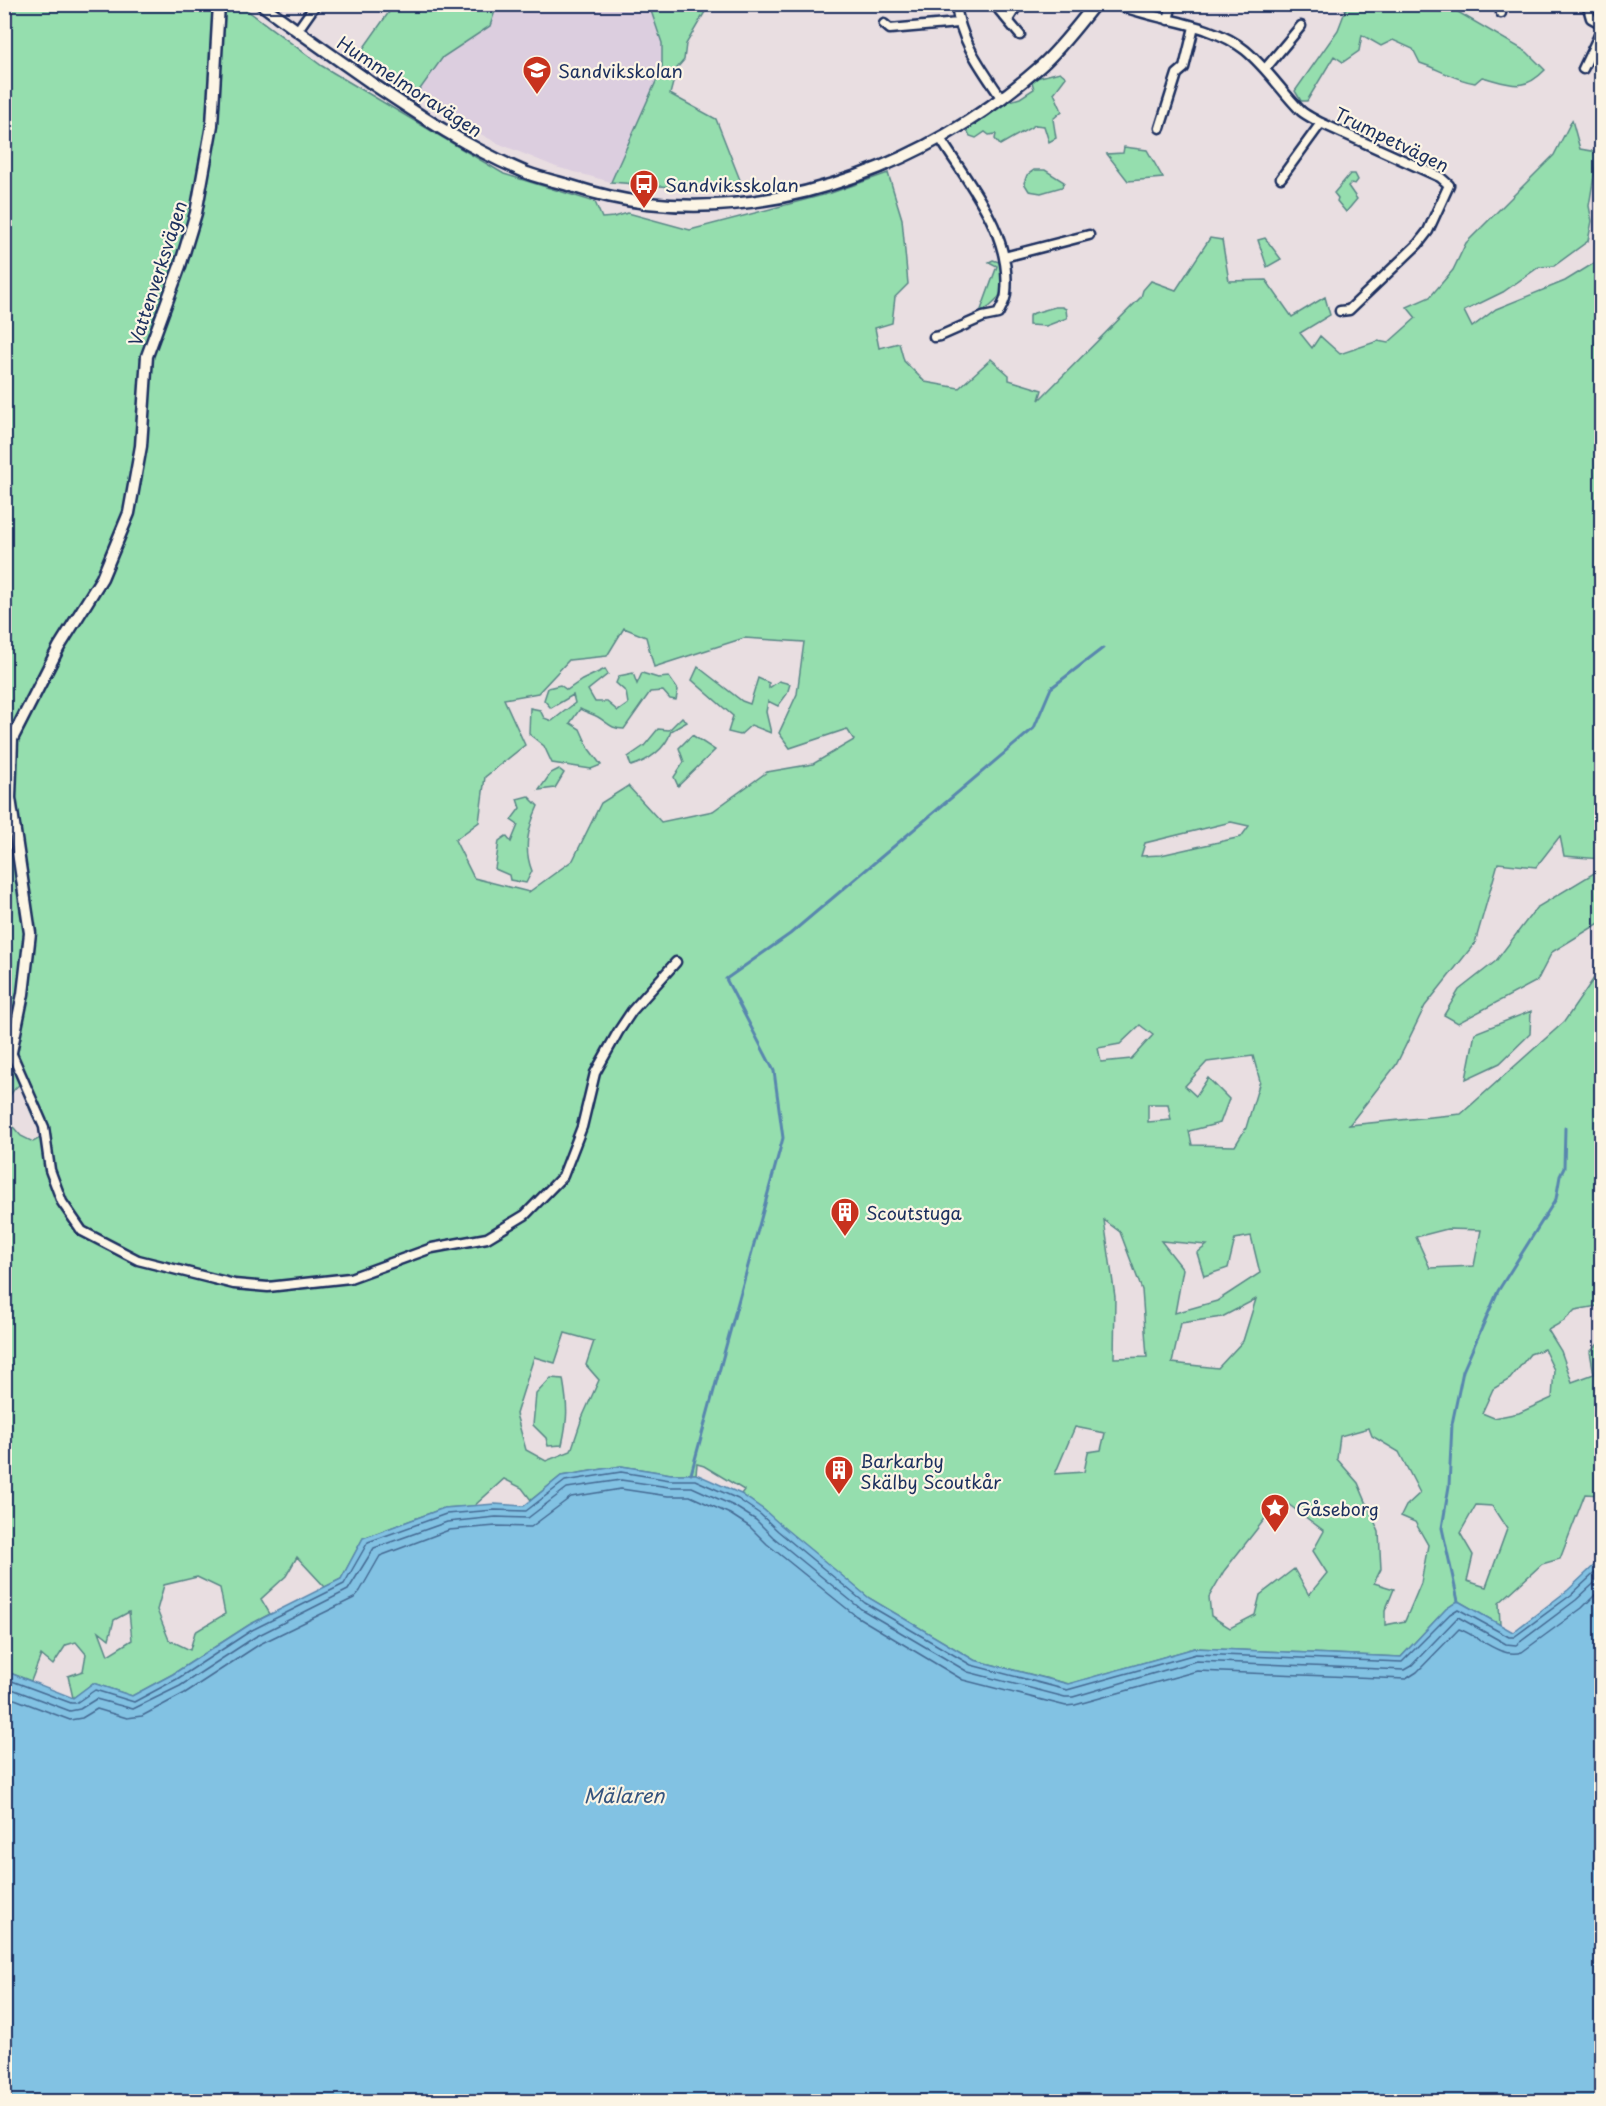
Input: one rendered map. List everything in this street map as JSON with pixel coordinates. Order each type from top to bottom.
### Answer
[{"type":"street","name":"Vattenverksvägen","points":[[8,1055],[23,994],[30,933],[10,798],[12,739],[59,647],[102,578],[129,513],[141,446],[147,356],[180,266],[196,213],[212,125],[219,4]]},
{"type":"street","name":"Hummelmoravägen","points":[[261,4],[297,32],[437,128],[529,174],[596,194],[647,203],[706,205],[745,203],[790,195],[845,180],[891,162],[940,138],[1002,99],[1044,64],[1095,4]]},
{"type":"street","points":[[297,32],[316,4]]},
{"type":"street","points":[[956,4],[958,23],[973,56],[1002,99]]},
{"type":"street","points":[[999,4],[999,10],[1020,35]]},
{"type":"street","points":[[1008,20],[1018,4]]},
{"type":"street","name":"Trumpetvägen","points":[[1116,4],[1219,35],[1244,49],[1265,69],[1303,113],[1440,177],[1449,185],[1428,231],[1418,244],[1349,310],[1340,311]]},
{"type":"street","points":[[1168,20],[1172,4]]},
{"type":"street","points":[[1587,4],[1591,18],[1602,24]]},
{"type":"street","points":[[884,24],[890,29],[958,23]]},
{"type":"street","points":[[1265,69],[1301,26]]},
{"type":"street","points":[[1160,128],[1177,74],[1184,68],[1194,27]]},
{"type":"street","points":[[1583,69],[1602,30]]},
{"type":"street","name":"Trumpetvägen","points":[[1281,178],[1321,123]]},
{"type":"street","points":[[934,337],[983,317],[998,314],[1006,294],[1004,257],[992,222],[975,190],[940,138]]},
{"type":"street","points":[[1004,257],[1089,235]]},
{"type":"street","points":[[8,1055],[44,1127],[50,1170],[62,1202],[82,1231],[138,1260],[234,1284],[268,1287],[350,1278],[432,1248],[487,1238],[525,1215],[563,1176],[582,1127],[595,1073],[618,1032],[632,1011],[676,962]]},
{"type":"shaded area","name":"Sandvikskolan","points":[[497,5],[649,5],[662,43],[662,68],[611,182],[556,167],[495,142],[470,128],[418,92],[443,57],[490,26]]},
{"type":"green space","points":[[4,5],[240,5],[322,66],[504,174],[595,202],[602,218],[628,213],[690,230],[831,193],[888,173],[902,219],[908,284],[895,297],[892,323],[875,328],[879,348],[899,343],[904,361],[925,382],[959,388],[991,359],[1009,375],[1009,380],[1042,390],[1039,400],[1141,297],[1143,290],[1151,281],[1176,290],[1210,238],[1222,240],[1229,281],[1266,280],[1292,317],[1325,297],[1330,315],[1300,333],[1312,348],[1320,336],[1340,354],[1378,341],[1388,343],[1416,318],[1407,307],[1430,297],[1453,270],[1466,243],[1554,155],[1572,120],[1580,149],[1598,152],[1589,206],[1592,221],[1588,241],[1554,266],[1539,267],[1503,292],[1464,311],[1472,327],[1496,309],[1565,281],[1596,262],[1601,229],[1601,859],[1564,856],[1560,836],[1536,867],[1498,863],[1475,943],[1425,1006],[1396,1065],[1349,1125],[1461,1114],[1564,1022],[1601,968],[1601,1311],[1597,1306],[1575,1310],[1564,1321],[1548,1330],[1561,1351],[1572,1382],[1594,1374],[1590,1352],[1601,1341],[1601,1495],[1585,1494],[1560,1559],[1542,1564],[1499,1603],[1500,1625],[1458,1601],[1446,1609],[1401,1657],[1195,1648],[1069,1684],[974,1660],[869,1598],[764,1510],[741,1494],[744,1490],[704,1466],[697,1464],[696,1474],[671,1474],[621,1466],[561,1476],[531,1500],[522,1488],[504,1479],[474,1506],[444,1508],[363,1538],[341,1579],[325,1587],[297,1557],[286,1576],[261,1599],[270,1614],[173,1674],[132,1696],[93,1683],[73,1698],[68,1676],[83,1671],[86,1654],[76,1642],[66,1645],[53,1665],[41,1655],[31,1681],[5,1671]],"holes":[[[624,628],[646,637],[654,667],[744,638],[804,642],[797,694],[779,733],[790,748],[847,729],[854,740],[813,764],[767,772],[713,811],[661,822],[628,786],[601,803],[573,860],[529,892],[474,878],[455,840],[479,822],[485,777],[525,745],[504,699],[538,693],[569,660],[607,656]],[[1231,822],[1249,826],[1241,837],[1161,855],[1141,856],[1145,843]],[[1140,1025],[1153,1035],[1131,1059],[1101,1062],[1098,1048],[1120,1044]],[[1253,1056],[1260,1081],[1246,1128],[1235,1146],[1192,1145],[1189,1131],[1220,1123],[1229,1099],[1208,1078],[1196,1096],[1185,1086],[1207,1062]],[[23,1082],[30,1110],[44,1136],[33,1142],[21,1136],[7,1120],[7,1108],[11,1094]],[[1148,1104],[1168,1104],[1171,1120],[1148,1122]],[[1104,1220],[1120,1232],[1142,1290],[1147,1357],[1114,1358],[1115,1297]],[[1447,1229],[1481,1230],[1474,1266],[1430,1268],[1416,1237]],[[1251,1236],[1260,1273],[1217,1301],[1175,1313],[1183,1269],[1161,1241],[1207,1245],[1197,1253],[1204,1276],[1228,1268],[1235,1239]],[[1256,1299],[1243,1341],[1218,1368],[1172,1363],[1181,1323],[1222,1317]],[[565,1333],[594,1341],[586,1365],[599,1380],[582,1418],[571,1451],[546,1461],[526,1450],[516,1414],[534,1357],[555,1363]],[[1544,1349],[1554,1370],[1552,1398],[1519,1413],[1494,1418],[1482,1413],[1493,1389],[1510,1379],[1530,1354]],[[1075,1427],[1105,1433],[1101,1450],[1088,1452],[1084,1472],[1055,1474]],[[1369,1428],[1372,1436],[1399,1452],[1420,1493],[1406,1506],[1401,1516],[1415,1522],[1428,1545],[1421,1583],[1405,1621],[1385,1625],[1385,1611],[1394,1589],[1374,1583],[1381,1569],[1379,1532],[1358,1483],[1337,1459],[1340,1436]],[[1288,1504],[1324,1531],[1313,1551],[1327,1573],[1309,1595],[1294,1569],[1260,1595],[1255,1615],[1230,1628],[1211,1616],[1209,1597],[1224,1571],[1271,1511]],[[1476,1505],[1492,1506],[1507,1529],[1486,1587],[1467,1581],[1473,1555],[1460,1533]],[[197,1577],[220,1588],[225,1614],[195,1632],[190,1650],[169,1640],[157,1610],[164,1585]],[[129,1612],[132,1640],[108,1655],[99,1631],[109,1639],[114,1620]]]},
{"type":"green space","points":[[394,5],[497,5],[490,26],[443,57],[418,92],[360,53]]},
{"type":"green space","points":[[649,5],[709,5],[686,44],[684,60],[677,68],[670,94],[716,119],[742,185],[685,188],[611,182],[662,68],[662,43]]},
{"type":"green space","points":[[1336,5],[1446,5],[1527,52],[1545,70],[1530,82],[1523,84],[1508,84],[1482,77],[1475,83],[1420,63],[1413,49],[1393,40],[1381,46],[1362,35],[1359,51],[1343,62],[1334,56],[1307,101],[1301,101],[1295,91],[1338,30],[1346,9]]},
{"type":"green space","points":[[1060,72],[1066,77],[1054,93],[1062,111],[1053,119],[1056,138],[1049,142],[1044,126],[1035,125],[1000,145],[995,139],[996,134],[989,135],[985,132],[976,138],[970,136],[967,130],[1010,101],[1034,89],[1032,82],[1036,78]]},
{"type":"green space","points":[[1124,147],[1147,150],[1163,178],[1128,181],[1107,154],[1123,153]]},
{"type":"green space","points":[[1034,170],[1045,170],[1064,182],[1062,187],[1041,193],[1029,191],[1024,183],[1027,175]]},
{"type":"green space","points":[[1350,174],[1355,174],[1358,180],[1355,184],[1351,183],[1348,186],[1357,199],[1346,212],[1334,193]]},
{"type":"green space","points":[[1265,238],[1281,259],[1267,267],[1258,240]]},
{"type":"green space","points":[[993,260],[999,262],[1002,291],[996,301],[983,311],[981,310],[997,266],[989,262]]},
{"type":"green space","points":[[1055,307],[1066,309],[1067,318],[1046,326],[1029,325],[1029,316]]},
{"type":"green space","points":[[698,667],[742,701],[750,704],[758,678],[769,683],[769,688],[779,681],[790,684],[787,694],[778,706],[768,701],[766,712],[771,733],[751,725],[740,735],[728,732],[733,716],[692,680]]},
{"type":"green space","points":[[605,669],[608,674],[588,690],[595,702],[607,702],[618,711],[628,704],[626,692],[616,683],[619,676],[633,673],[637,684],[642,673],[658,678],[669,677],[678,690],[676,700],[670,699],[663,691],[650,692],[624,729],[613,727],[580,709],[570,723],[580,729],[589,749],[601,765],[591,769],[552,763],[544,746],[529,734],[530,708],[540,710],[544,718],[552,721],[575,703],[573,695],[551,708],[544,700],[548,688],[560,685],[567,690]]},
{"type":"green space","points":[[682,717],[687,722],[671,731],[661,749],[644,761],[631,766],[628,757],[644,746],[658,729],[669,730]]},
{"type":"green space","points":[[692,735],[715,750],[678,786],[674,777],[684,762],[679,748]]},
{"type":"green space","points":[[559,769],[564,773],[555,788],[539,790],[551,773]]},
{"type":"green space","points":[[528,796],[538,806],[528,838],[529,863],[532,871],[526,883],[510,880],[509,875],[495,869],[499,841],[506,836],[511,842],[518,825],[511,820],[520,808],[517,799]]},
{"type":"green space","points":[[1599,870],[1602,871],[1601,922],[1552,952],[1537,981],[1458,1023],[1444,1015],[1459,990],[1496,961],[1536,908]]},
{"type":"green space","points":[[1531,1011],[1530,1034],[1500,1063],[1466,1079],[1475,1033]]},
{"type":"green space","points":[[551,1378],[563,1379],[567,1413],[562,1445],[548,1446],[546,1438],[533,1425],[536,1394]]},
{"type":"water","name":"Mälaren","points":[[621,1466],[671,1474],[696,1474],[741,1494],[764,1510],[869,1598],[974,1660],[1068,1684],[1195,1648],[1401,1657],[1446,1609],[1458,1601],[1513,1632],[1568,1590],[1601,1559],[1601,2101],[5,2101],[5,1671],[73,1698],[93,1683],[132,1696],[173,1674],[249,1625],[341,1579],[363,1538],[444,1508],[495,1504],[524,1506],[561,1476]]},
{"type":"waterway","points":[[691,1474],[783,1138],[774,1071],[726,979],[790,934],[1034,728],[1051,688],[1103,648]]},
{"type":"waterway","points":[[1458,1601],[1442,1528],[1449,1486],[1452,1424],[1463,1371],[1498,1291],[1556,1199],[1560,1176],[1564,1168],[1565,1128]]},
{"type":"place","name":"Sandvikskolan","points":[[537,96]]},
{"type":"place","name":"Sandviksskolan","points":[[644,210]]},
{"type":"place","name":"Scoutstuga","points":[[845,1238]]},
{"type":"place","name":"Barkarby Skälby Scoutkår","points":[[839,1496]]},
{"type":"place","name":"Gåseborg","points":[[1275,1534]]}]
